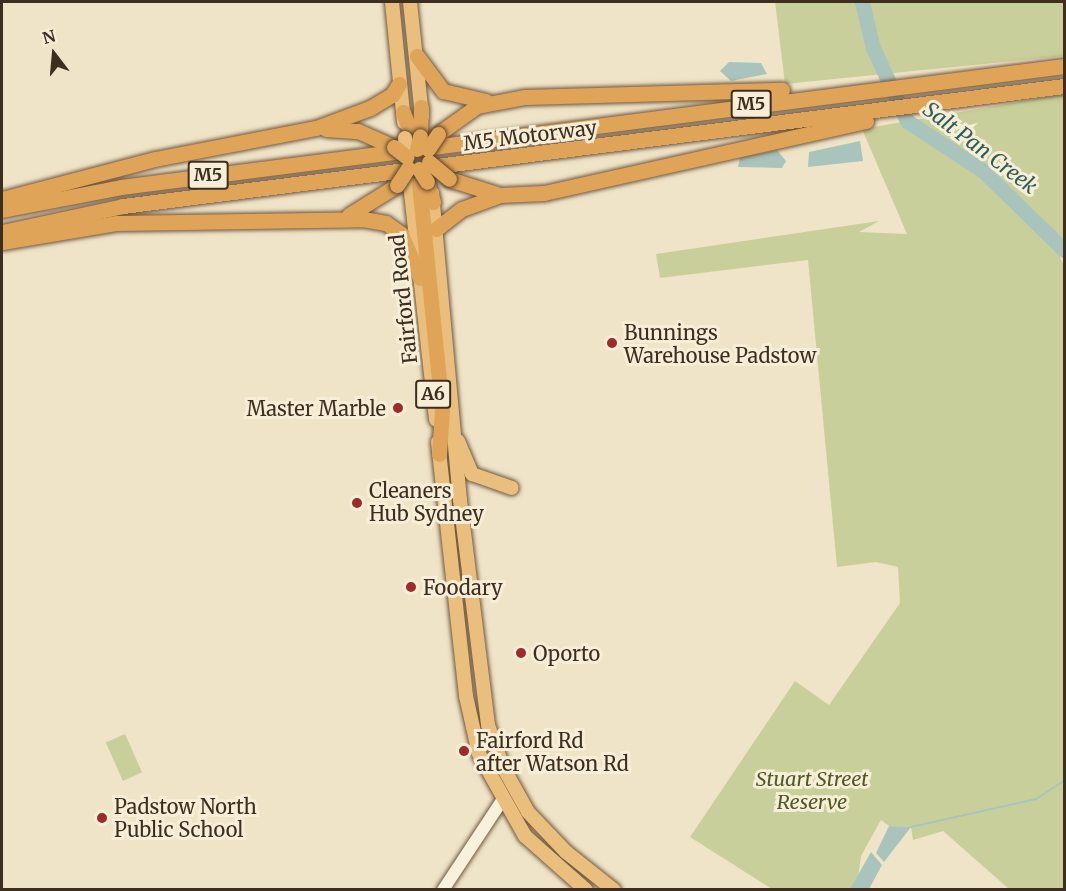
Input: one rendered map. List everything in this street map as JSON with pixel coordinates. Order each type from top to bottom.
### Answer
[{"type":"highway","name":"A6","points":[[392,2],[403,112],[433,202]]},
{"type":"highway","points":[[411,2],[421,106],[418,159],[442,410],[439,454]]},
{"type":"highway","name":"M5","points":[[417,56],[443,91],[492,102]]},
{"type":"highway","name":"M5 Motorway","points":[[2,210],[120,187],[814,92],[1065,66]]},
{"type":"highway","points":[[2,199],[155,159],[316,128],[376,105],[399,84]]},
{"type":"highway","points":[[436,229],[462,209],[500,195],[611,181],[818,123],[1065,86]]},
{"type":"highway","name":"M5","points":[[418,159],[458,116],[492,102],[567,94],[814,92]]},
{"type":"highway","name":"M5 Motorway","points":[[2,232],[123,206],[818,123]]},
{"type":"highway","points":[[316,128],[351,129],[384,141],[449,179],[500,195]]},
{"type":"highway","points":[[336,218],[370,206],[418,159]]},
{"type":"highway","name":"Fairford Road","points":[[418,159],[420,278],[469,716],[501,802]]},
{"type":"highway","name":"Fairford Road","points":[[433,202],[453,431],[482,692],[512,785]]},
{"type":"highway","points":[[2,242],[117,223],[336,218],[393,227],[405,240],[420,278]]},
{"type":"highway","points":[[453,431],[472,474],[512,488]]},
{"type":"highway","name":"A6","points":[[512,785],[557,844],[614,890]]},
{"type":"highway","points":[[501,802],[512,785]]},
{"type":"highway","name":"A6","points":[[501,802],[539,852],[586,890]]},
{"type":"main road","points":[[443,890],[501,802]]},
{"type":"green space","points":[[775,2],[1064,2],[1064,56],[785,84]]},
{"type":"green space","name":"Stuart Street Reserve","points":[[1064,94],[1064,257],[1059,254],[1064,266],[1064,889],[1009,889],[943,831],[913,840],[911,827],[889,826],[881,820],[861,856],[857,885],[850,889],[772,889],[690,837],[795,681],[829,705],[900,603],[898,567],[876,562],[837,567],[808,260],[660,278],[656,254],[879,221],[859,232],[907,234],[862,129]]},
{"type":"green space","points":[[125,734],[142,772],[123,781],[106,743]]},
{"type":"water","points":[[729,62],[761,63],[767,74],[731,81],[720,71]]},
{"type":"water","points":[[860,141],[863,161],[808,167],[809,152]]},
{"type":"water","points":[[777,150],[786,161],[782,168],[738,167],[740,158]]},
{"type":"water","points":[[889,826],[911,827],[884,862],[876,853]]},
{"type":"water","points":[[871,852],[882,865],[869,889],[850,889]]},
{"type":"waterway","name":"Salt Pan Creek","points":[[862,2],[873,48],[907,121],[982,170],[1064,250]]},
{"type":"waterway","points":[[911,827],[1036,799],[1064,781]]},
{"type":"place","name":"Bunnings Warehouse Padstow","points":[[612,343]]},
{"type":"place","name":"Master Marble","points":[[398,408]]},
{"type":"place","name":"Cleaners Hub Sydney","points":[[357,503]]},
{"type":"place","name":"Foodary","points":[[411,587]]},
{"type":"place","name":"Oporto","points":[[521,653]]},
{"type":"place","name":"Fairford Rd after Watson Rd","points":[[464,751]]},
{"type":"place","name":"Padstow North Public School","points":[[102,818]]}]
